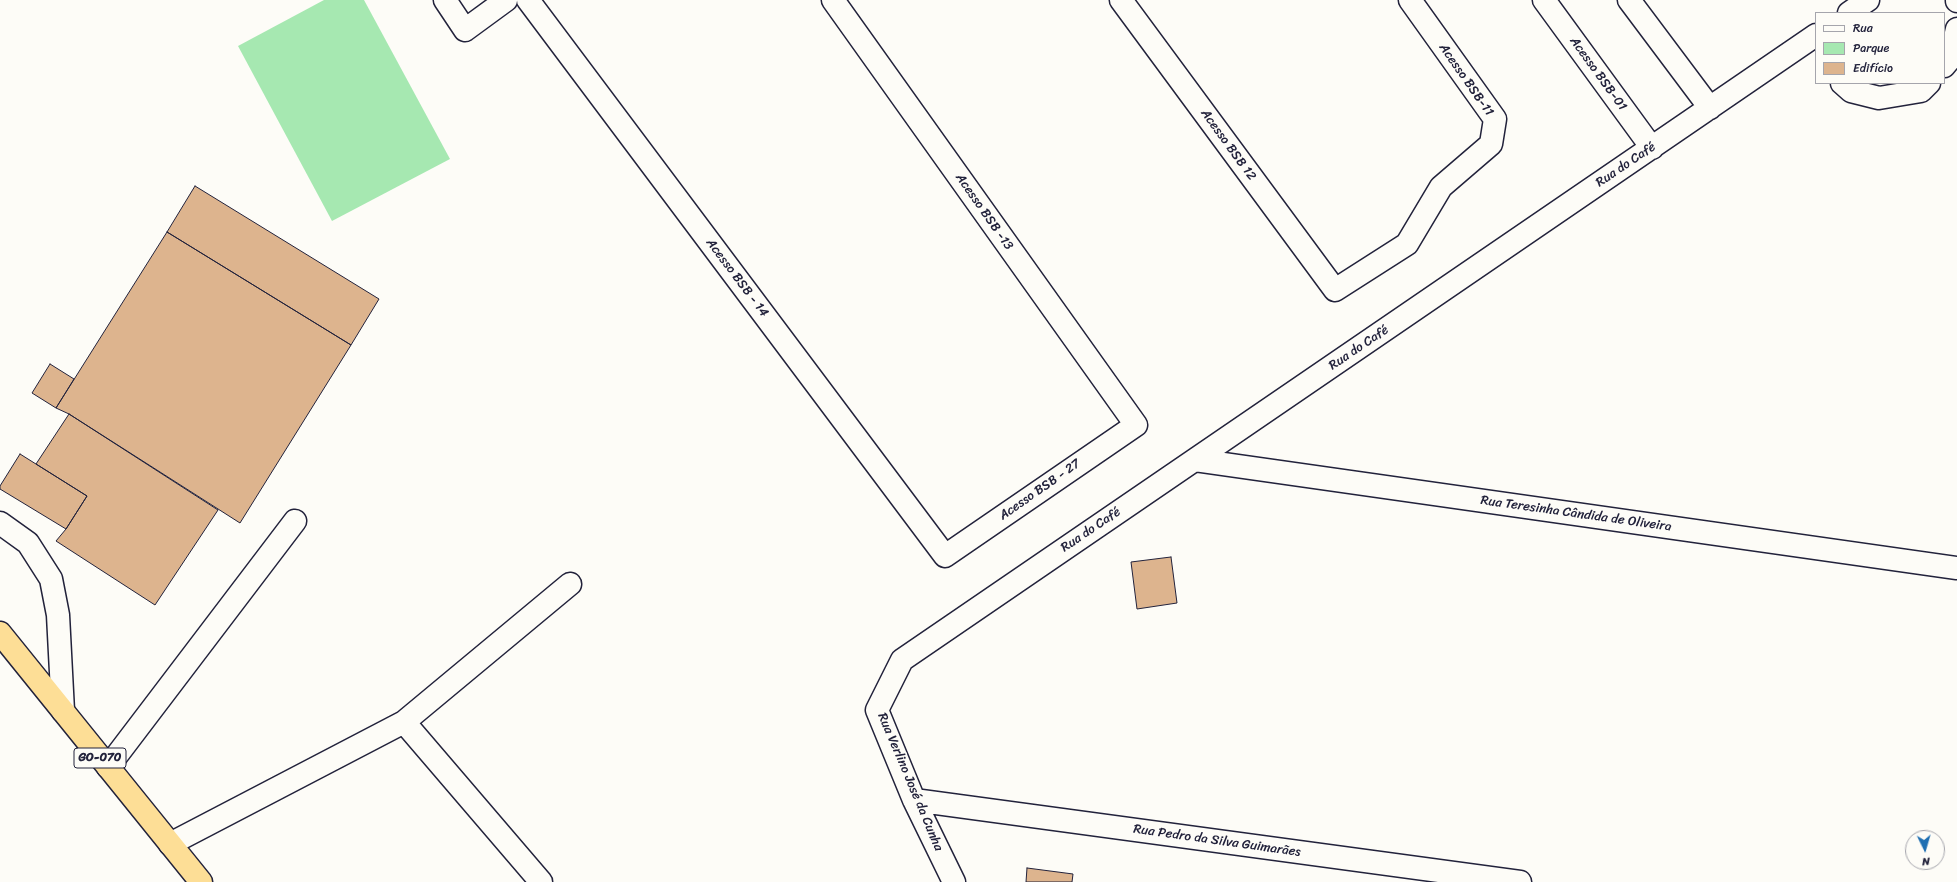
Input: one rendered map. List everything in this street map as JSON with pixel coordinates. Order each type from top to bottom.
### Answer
[{"type":"highway","name":"GO-070","points":[[0,633],[201,882]]},
{"type":"street","points":[[446,0],[465,30],[506,0]]},
{"type":"street","name":"Acesso BSB - 14","points":[[528,0],[945,556]]},
{"type":"street","name":"Acesso BSB -13","points":[[833,0],[1136,425]]},
{"type":"street","name":"Acesso BSB 12","points":[[1121,0],[1335,290]]},
{"type":"street","name":"Acesso BSB-11","points":[[1335,290],[1407,244],[1441,187],[1491,144],[1494,118],[1410,0]]},
{"type":"street","name":"Acesso BSB-01","points":[[1544,0],[1652,148]]},
{"type":"street","points":[[1629,0],[1710,108]]},
{"type":"street","points":[[1850,12],[1868,0]]},
{"type":"street","points":[[1945,65],[1950,60],[1957,29]]},
{"type":"street","name":"Rua do Café","points":[[902,660],[1710,108],[1813,44]]},
{"type":"street","points":[[1843,84],[1851,91],[1878,98],[1922,91],[1928,84]]},
{"type":"street","name":"Acesso BSB - 27","points":[[945,556],[1136,425]]},
{"type":"street","name":"Rua Teresinha Cândida de Oliveira","points":[[1195,460],[1957,568]]},
{"type":"street","points":[[108,767],[294,521]]},
{"type":"street","points":[[0,523],[28,544],[51,579],[58,616],[63,711]]},
{"type":"street","points":[[170,844],[404,722],[570,584]]},
{"type":"street","name":"Rua Verlino José da Cunha","points":[[902,660],[877,710],[914,800],[954,882]]},
{"type":"street","points":[[404,722],[541,882]]},
{"type":"street","name":"Rua Pedro da Silva Guimarães","points":[[914,800],[1520,882]]},
{"type":"green space","points":[[324,0],[364,0],[450,159],[332,221],[238,46]]},
{"type":"building","points":[[195,186],[379,299],[351,345],[167,232]]},
{"type":"building","points":[[167,232],[351,345],[240,523],[69,414],[56,408]]},
{"type":"building","points":[[50,364],[74,379],[56,408],[32,393]]},
{"type":"building","points":[[69,414],[218,510],[155,605],[56,541],[66,529],[87,496],[36,464]]},
{"type":"building","points":[[20,454],[87,496],[66,529],[0,489],[0,486]]},
{"type":"building","points":[[1171,557],[1177,603],[1137,609],[1131,562]]},
{"type":"building","points":[[1027,868],[1073,874],[1072,882],[1026,882]]}]
